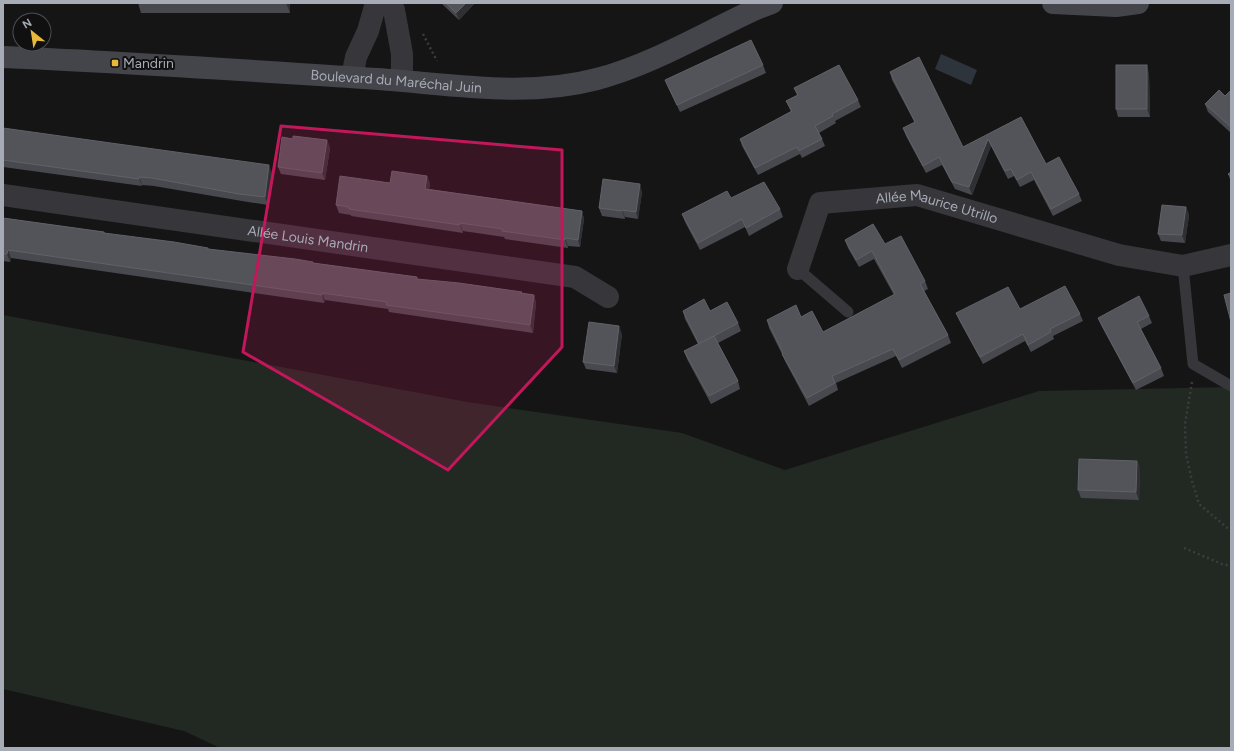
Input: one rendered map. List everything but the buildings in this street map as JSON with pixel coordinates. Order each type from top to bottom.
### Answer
[{"type":"main road","name":"Boulevard du Maréchal Juin","points":[[3,57],[402,80],[513,90],[559,86],[597,79],[646,63],[750,12],[772,3]]},
{"type":"main road","points":[[1054,3],[1116,6],[1138,3]]},
{"type":"street","points":[[352,77],[356,56],[368,31],[376,3]]},
{"type":"street","points":[[390,3],[394,10],[402,54],[402,80]]},
{"type":"street","name":"Allée Louis Mandrin","points":[[3,195],[575,277],[608,297]]},
{"type":"street","name":"Allée Maurice Utrillo","points":[[798,269],[820,203],[917,195],[1119,255],[1183,266],[1231,255]]},
{"type":"lane","points":[[1183,266],[1193,364],[1231,386]]},
{"type":"lane","name":"Allée Maurice Utrillo","points":[[798,269],[848,312]]},
{"type":"path","points":[[1193,364],[1190,400],[1185,424],[1186,454],[1192,481],[1200,504],[1231,531]]},
{"type":"path","points":[[1184,548],[1222,564],[1231,566]]},
{"type":"highlighted area","points":[[281,126],[562,150],[562,347],[448,470],[243,352]]},
{"type":"shaded area","points":[[941,54],[977,70],[971,85],[935,69]]},
{"type":"shaded area","points":[[3,315],[467,402],[682,433],[785,470],[1039,391],[1231,387],[1231,748],[220,748],[184,731],[3,689]]},
{"type":"place","name":"Mandrin","points":[[115,63]]}]
